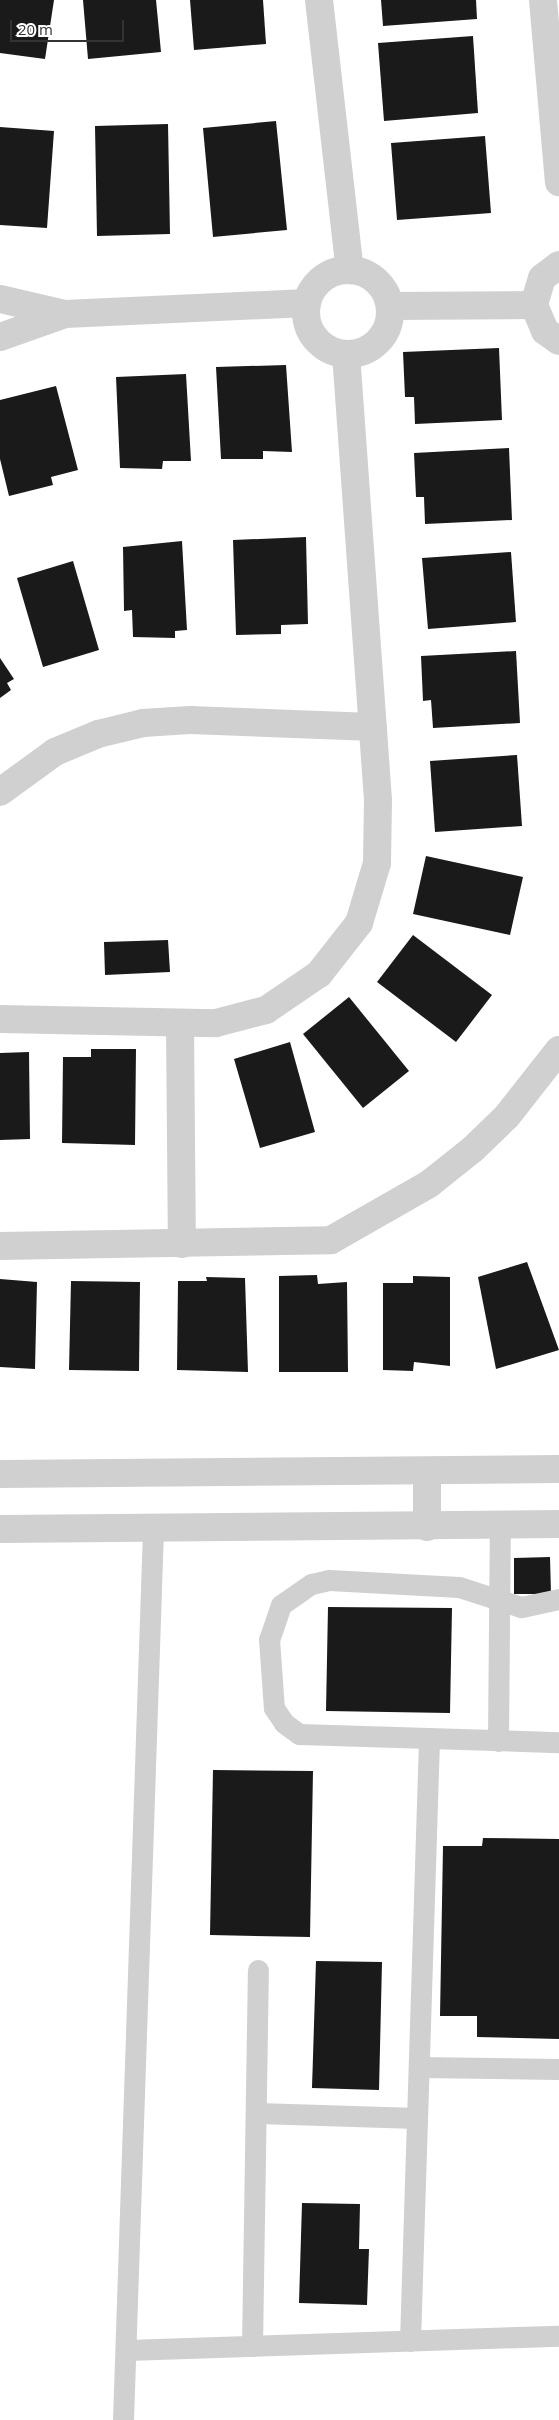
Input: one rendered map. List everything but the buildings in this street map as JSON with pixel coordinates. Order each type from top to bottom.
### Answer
[{"type":"street","points":[[319,0],[350,270]]},
{"type":"street","points":[[543,0],[559,182]]},
{"type":"street","points":[[559,265],[542,278],[534,305],[545,331],[559,341]]},
{"type":"street","points":[[350,270],[376,281],[390,306],[384,334],[373,346],[346,355],[319,344],[310,332],[307,303],[322,279],[350,270]]},
{"type":"street","points":[[0,299],[64,314],[307,303]]},
{"type":"street","points":[[390,306],[534,305]]},
{"type":"street","points":[[0,337],[64,314]]},
{"type":"street","points":[[0,1019],[180,1025],[216,1023],[266,1010],[319,974],[359,923],[378,863],[373,727],[346,355]]},
{"type":"street","points":[[0,792],[55,752],[98,734],[143,723],[190,720],[373,727]]},
{"type":"street","points":[[180,1025],[182,1244]]},
{"type":"street","points":[[0,1246],[331,1240],[382,1214],[473,1149],[513,1108],[559,1050]]},
{"type":"street","points":[[0,1474],[559,1469]]},
{"type":"street","points":[[427,1471],[427,1527]]},
{"type":"street","points":[[0,1529],[427,1527],[500,1523],[559,1524]]},
{"type":"lane","points":[[498,1741],[500,1523]]},
{"type":"lane","points":[[123,2420],[127,2350],[153,1528]]},
{"type":"lane","points":[[559,1599],[532,1607],[499,1604],[459,1587],[329,1580],[294,1593],[272,1621],[268,1639],[274,1708],[292,1729],[299,1734],[319,1737],[559,1742]]},
{"type":"lane","points":[[410,2341],[429,1740]]},
{"type":"lane","points":[[252,2346],[258,1970]]},
{"type":"lane","points":[[419,2067],[559,2069]]},
{"type":"lane","points":[[257,2112],[417,2118]]},
{"type":"lane","points":[[127,2350],[559,2336]]}]
